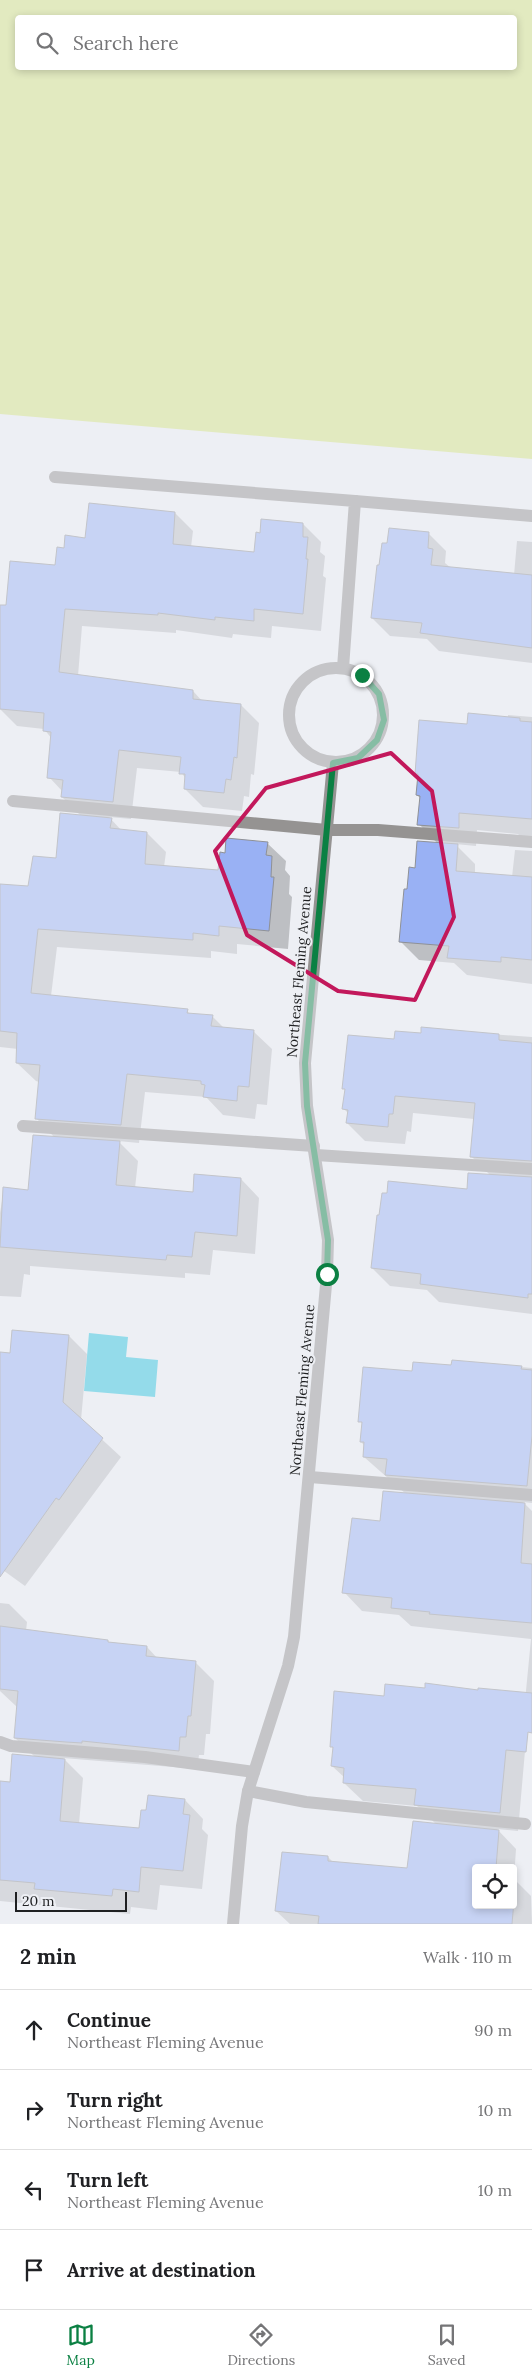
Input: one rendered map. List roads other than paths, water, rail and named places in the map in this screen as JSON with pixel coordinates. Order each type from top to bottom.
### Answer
[{"type":"street","points":[[55,477],[355,500],[532,516]]},
{"type":"street","points":[[343,668],[355,500]]},
{"type":"street","points":[[343,668],[362,675],[379,694],[384,720],[377,740],[358,758],[333,763],[310,756],[294,739],[288,714],[295,690],[315,672],[343,668]]},
{"type":"street","name":"Northeast Fleming Avenue","points":[[233,1924],[242,1826],[248,1791],[288,1666],[294,1637],[310,1477],[328,1240],[307,1106],[305,1063],[333,763]]},
{"type":"street","points":[[13,801],[327,830],[378,830],[532,842]]},
{"type":"street","points":[[23,1126],[532,1169]]},
{"type":"street","points":[[310,1477],[532,1495]]},
{"type":"street","points":[[0,1742],[11,1746],[145,1757],[254,1772]]},
{"type":"street","points":[[248,1791],[306,1802],[525,1824]]},
{"type":"water","points":[[89,1333],[128,1337],[126,1357],[158,1360],[155,1397],[84,1391]]}]
